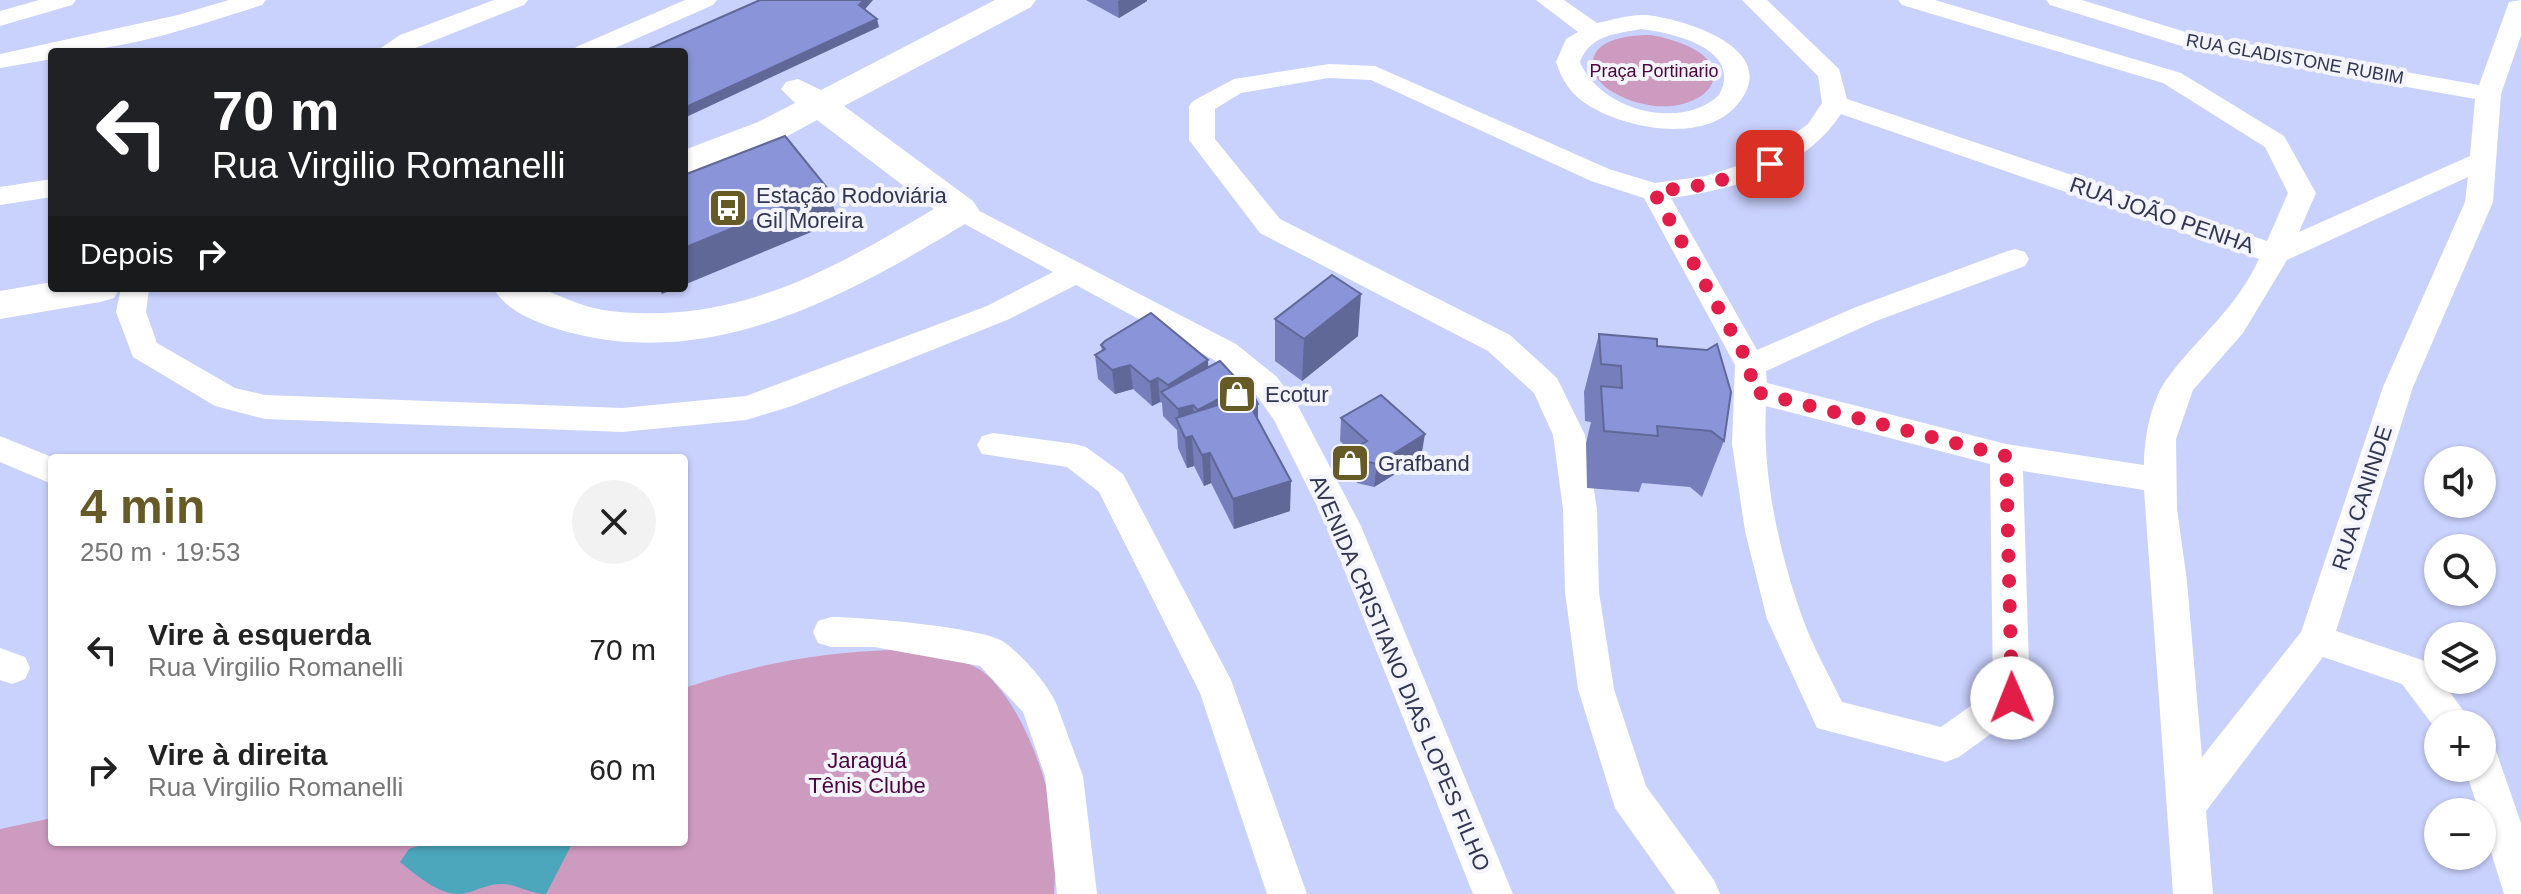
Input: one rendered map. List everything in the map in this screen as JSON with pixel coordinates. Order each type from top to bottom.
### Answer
[{"type":"main road","points":[[688,161],[771,130],[808,96],[980,0]]},
{"type":"main road","points":[[688,140],[808,96],[1020,0]]},
{"type":"main road","points":[[519,292],[555,314],[603,326],[666,329],[719,324],[776,309],[833,285],[960,210],[808,96]]},
{"type":"main road","points":[[0,285],[48,278]]},
{"type":"main road","points":[[0,305],[76,292]]},
{"type":"street","points":[[0,19],[64,0]]},
{"type":"street","points":[[70,48],[185,21],[254,0]]},
{"type":"street","points":[[394,48],[516,0]]},
{"type":"street","points":[[594,48],[705,0]]},
{"type":"street","points":[[1548,0],[1593,31]]},
{"type":"street","points":[[1700,894],[1629,795],[1601,704],[1582,592],[1580,509],[1569,435],[1546,386],[1499,343],[1270,226],[1202,140],[1202,106],[1234,87],[1329,71],[1375,73],[1600,175],[1654,192],[1709,184],[1770,164],[1817,130],[1835,103],[1830,74],[1754,0]]},
{"type":"street","points":[[1910,0],[2172,78],[2275,142],[2302,193],[2263,281],[2233,326],[2179,385],[2160,439],[2160,480],[2193,894]]},
{"type":"street","name":"RUA GLADISTONE RUBIM","points":[[2058,0],[2188,41],[2488,94]]},
{"type":"street","name":"RUA CANINDE","points":[[2186,807],[2316,639],[2398,387],[2479,202],[2488,94],[2521,2]]},
{"type":"street","points":[[1641,22],[1694,33],[1716,45],[1731,60],[1738,76],[1736,92],[1725,106],[1705,116],[1679,121],[1621,114],[1597,103],[1579,88],[1569,72],[1569,56],[1577,42],[1593,31],[1615,24],[1641,22]]},
{"type":"street","points":[[0,38],[26,59]]},
{"type":"street","points":[[0,61],[48,53]]},
{"type":"street","name":"RUA JOÃO PENHA","points":[[1835,103],[2274,254],[2483,160]]},
{"type":"street","points":[[0,196],[48,189]]},
{"type":"street","points":[[1654,192],[1751,378],[1748,444],[1762,531],[1785,619],[1830,716],[1946,745],[2012,698],[2006,456]]},
{"type":"street","name":"AVENIDA CRISTIANO DIAS LOPES FILHO","points":[[960,210],[1225,352],[1266,385],[1287,414],[1344,526],[1493,894]]},
{"type":"street","points":[[1751,378],[1866,314],[2015,259]]},
{"type":"street","points":[[134,292],[131,312],[144,349],[226,398],[265,407],[622,420],[731,410],[781,398],[997,313],[1077,272]]},
{"type":"street","points":[[1751,378],[2006,456],[2160,480]]},
{"type":"street","points":[[993,445],[1075,456],[1111,483],[1218,691],[1287,894]]},
{"type":"street","points":[[0,448],[48,469]]},
{"type":"street","points":[[831,632],[874,632],[990,652],[1038,703],[1064,776],[1077,894]]},
{"type":"street","points":[[2316,639],[2415,673],[2443,710]]},
{"type":"street","points":[[2489,782],[2521,886]]},
{"type":"green space","name":"Praça Portinario","points":[[1651,35],[1688,46],[1708,60],[1714,76],[1708,90],[1692,101],[1669,106],[1641,104],[1611,91],[1602,83],[1593,67],[1598,50],[1613,40]]},
{"type":"green space","name":"Jaraguá Tênis Clube","points":[[892,650],[939,656],[974,666],[997,685],[1023,726],[1050,800],[1056,844],[1054,894],[0,894],[0,829],[48,819],[48,846],[688,846],[688,687],[786,661]]},
{"type":"shaded area","points":[[418,846],[571,846],[546,894],[504,884],[460,894],[443,891],[400,862],[409,849]]},
{"type":"building","points":[[760,0],[864,0],[859,5],[877,19],[688,106],[688,48],[651,48]]},
{"type":"building","points":[[785,136],[828,189],[688,246],[688,173]]},
{"type":"building","points":[[1332,275],[1361,294],[1304,339],[1275,319]]},
{"type":"building","points":[[1151,313],[1208,360],[1168,385],[1158,378],[1150,382],[1130,365],[1112,370],[1095,355],[1105,349],[1101,345],[1105,341]]},
{"type":"building","points":[[1599,334],[1657,339],[1657,346],[1707,350],[1717,344],[1731,392],[1724,441],[1711,431],[1657,426],[1658,436],[1604,431],[1601,386],[1622,388],[1621,366],[1601,364]]},
{"type":"building","points":[[1220,361],[1246,389],[1232,396],[1230,393],[1198,410],[1193,405],[1178,409],[1161,392]]},
{"type":"building","points":[[1253,394],[1258,404],[1251,407],[1291,481],[1233,499],[1210,453],[1202,455],[1192,436],[1185,438],[1176,418]]},
{"type":"building","points":[[1381,395],[1425,434],[1377,464],[1359,460],[1358,446],[1367,441],[1341,418]]},
{"type":"place","name":"Estação Rodoviária Gil Moreira","points":[[728,208]]},
{"type":"place","name":"Ecotur","points":[[1237,394]]},
{"type":"place","name":"Grafband","points":[[1350,463]]},
{"type":"route","points":[[1770,164],[1709,184],[1654,192],[1750,365],[1752,391],[2006,456],[2012,698]]}]
